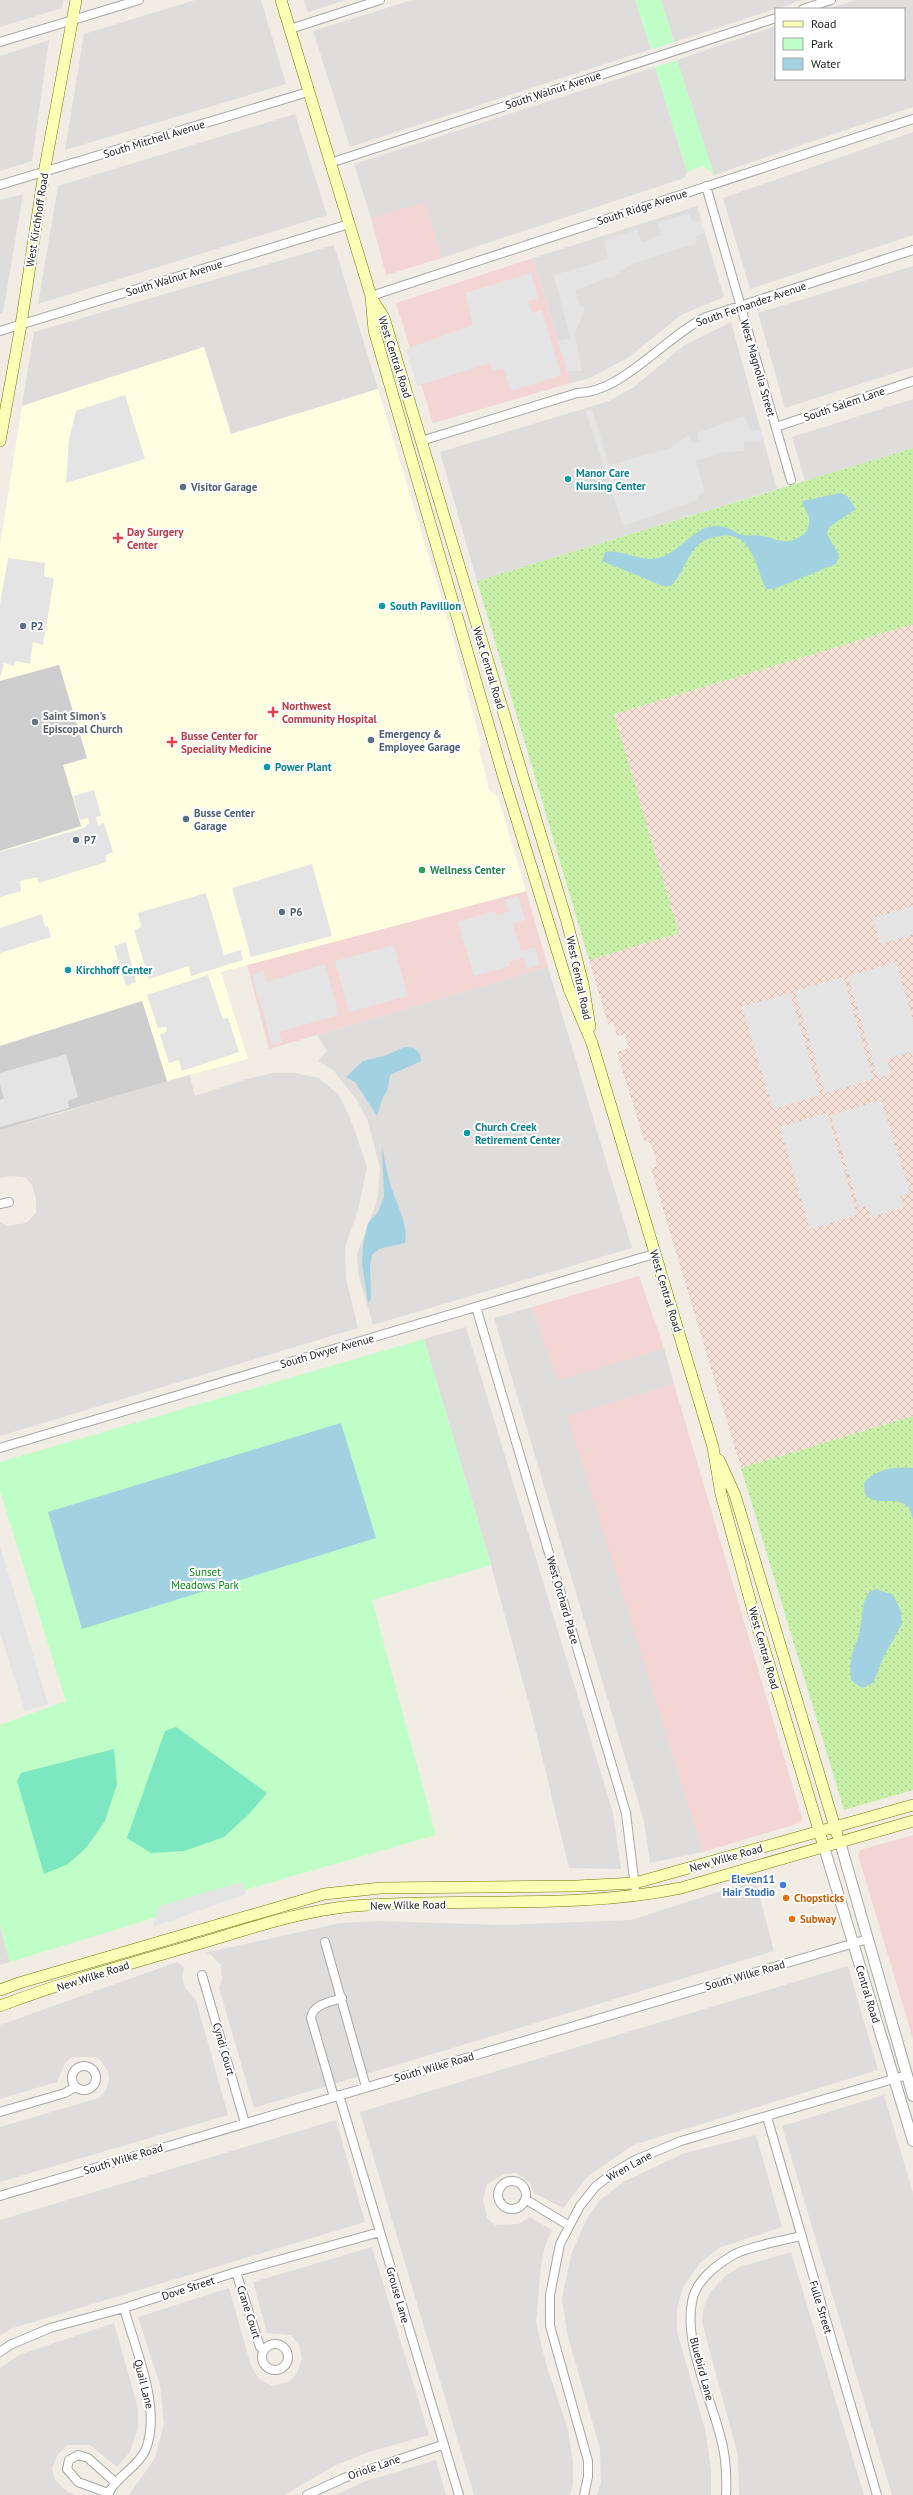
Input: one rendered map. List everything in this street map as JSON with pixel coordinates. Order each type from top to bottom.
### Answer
[{"type":"main road","name":"West Kirchhoff Road","points":[[0,441],[21,325],[44,173],[76,0]]},
{"type":"main road","name":"West Central Road","points":[[281,0],[371,296],[374,330],[471,671],[569,989],[592,1043],[654,1254],[714,1447],[735,1495],[840,1842]]},
{"type":"main road","name":"West Central Road","points":[[371,296],[384,318],[567,922],[583,984],[592,1043]]},
{"type":"main road","name":"West Central Road","points":[[714,1447],[721,1494],[752,1611],[824,1847]]},
{"type":"main road","name":"New Wilke Road","points":[[0,1990],[19,1982],[324,1894],[381,1888],[577,1886],[634,1883],[913,1805]]},
{"type":"main road","name":"New Wilke Road","points":[[0,2006],[121,1967],[242,1931],[331,1910],[385,1905],[578,1900],[635,1896],[682,1888],[913,1821]]},
{"type":"street","points":[[0,42],[139,0]]},
{"type":"street","points":[[290,30],[380,0]]},
{"type":"street","points":[[806,8],[831,0]]},
{"type":"street","name":"South Walnut Avenue","points":[[330,162],[775,18]]},
{"type":"street","name":"South Mitchell Avenue","points":[[0,186],[308,92]]},
{"type":"street","name":"South Ridge Avenue","points":[[371,296],[913,119]]},
{"type":"street","name":"West Magnolia Street","points":[[706,186],[791,480]]},
{"type":"street","name":"South Walnut Avenue","points":[[0,331],[349,224]]},
{"type":"street","name":"South Fernandez Avenue","points":[[421,441],[605,386],[635,367],[688,326],[706,317],[913,250]]},
{"type":"street","name":"South Salem Lane","points":[[776,427],[913,381]]},
{"type":"street","points":[[0,1204],[9,1202]]},
{"type":"street","name":"South Dwyer Avenue","points":[[0,1448],[654,1254]]},
{"type":"street","name":"West Orchard Place","points":[[476,1307],[626,1813],[635,1896]]},
{"type":"street","name":"Central Road","points":[[840,1842],[913,2096]]},
{"type":"street","name":"Central Road","points":[[824,1847],[852,1944],[913,2140]]},
{"type":"street","name":"South Wilke Road","points":[[0,2196],[868,1939]]},
{"type":"street","points":[[325,1942],[366,2087]]},
{"type":"street","name":"Cyndi Court","points":[[202,1975],[245,2123]]},
{"type":"street","name":"Grouse Lane","points":[[342,1998],[320,2005],[312,2013],[311,2018],[380,2232],[442,2445],[459,2495]]},
{"type":"street","name":"Wren Lane","points":[[584,2495],[588,2477],[588,2461],[550,2326],[550,2294],[560,2244],[568,2225],[596,2186],[613,2172],[681,2141],[907,2075]]},
{"type":"street","points":[[0,2112],[65,2093],[76,2087]]},
{"type":"street","name":"Fulle Street","points":[[766,2117],[877,2495]]},
{"type":"street","points":[[525,2199],[568,2225]]},
{"type":"street","name":"Dove Street","points":[[0,2352],[10,2345],[50,2328],[124,2308],[236,2272],[380,2232]]},
{"type":"street","name":"Bluebird Lane","points":[[726,2495],[726,2461],[721,2436],[693,2343],[690,2322],[692,2301],[697,2288],[706,2275],[736,2253],[800,2236]]},
{"type":"street","name":"Crane Court","points":[[236,2272],[260,2347],[264,2350]]},
{"type":"street","name":"Quail Lane","points":[[108,2494],[116,2483],[136,2464],[145,2450],[152,2418],[149,2397],[124,2308]]},
{"type":"street","name":"Oriole Lane","points":[[307,2495],[344,2478],[442,2445]]},
{"type":"street","points":[[108,2494],[78,2482],[67,2469],[69,2460],[78,2455],[88,2458],[116,2483]]},
{"type":"shaded area","points":[[0,0],[63,0],[62,8],[0,27]]},
{"type":"shaded area","points":[[195,0],[261,0],[286,84],[65,150],[84,34]]},
{"type":"shaded area","points":[[304,0],[346,0],[308,12]]},
{"type":"shaded area","points":[[412,0],[635,0],[651,49],[350,147],[313,31]]},
{"type":"shaded area","points":[[661,0],[802,0],[775,8],[674,42]]},
{"type":"shaded area","points":[[855,0],[913,0],[913,107],[714,175],[677,60],[775,26],[775,80],[905,80],[905,8],[831,8]]},
{"type":"shaded area","points":[[49,40],[32,161],[0,171],[0,56]]},
{"type":"shaded area","points":[[655,67],[687,172],[684,178],[442,258],[425,203],[371,218],[354,164]]},
{"type":"shaded area","points":[[295,114],[327,215],[38,304],[58,186]]},
{"type":"shaded area","points":[[913,132],[913,235],[750,289],[723,198]]},
{"type":"shaded area","points":[[23,194],[3,313],[0,314],[0,200]]},
{"type":"shaded area","points":[[425,202],[442,258],[386,275],[371,218]]},
{"type":"shaded area","points":[[697,206],[724,297],[681,315],[629,357],[590,378],[571,383],[533,258]]},
{"type":"shaded area","points":[[689,213],[693,223],[701,221],[705,233],[696,236],[697,243],[632,264],[614,276],[575,290],[580,306],[585,308],[575,334],[582,371],[567,371],[558,341],[570,338],[554,275],[608,259],[604,241],[637,229],[642,242],[661,235],[658,223]]},
{"type":"shaded area","points":[[334,245],[378,389],[231,434],[204,347],[22,406],[34,332]]},
{"type":"shaded area","points":[[533,258],[571,383],[433,423],[396,303]]},
{"type":"shaded area","points":[[913,266],[913,367],[785,408],[758,313]]},
{"type":"shaded area","points":[[531,273],[538,298],[528,301],[532,313],[542,310],[561,375],[511,391],[503,368],[493,371],[490,363],[417,386],[406,349],[473,325],[465,293]]},
{"type":"shaded area","points":[[731,322],[777,489],[477,581],[440,452],[609,401],[634,387],[683,346]]},
{"type":"shaded area","name":"Northwest Community Hospital","points":[[204,347],[231,434],[378,389],[446,613],[481,743],[479,750],[489,790],[498,797],[526,891],[221,972],[248,1059],[167,1081],[142,1001],[0,1046],[0,851],[81,826],[63,765],[87,758],[59,665],[0,681],[0,545],[22,406]]},
{"type":"shaded area","points":[[125,395],[145,459],[66,483],[69,439],[76,411]]},
{"type":"shaded area","points":[[913,399],[913,448],[805,481],[792,437]]},
{"type":"shaded area","points":[[592,409],[609,465],[671,448],[688,435],[693,444],[699,441],[697,433],[745,416],[750,431],[761,430],[763,440],[743,442],[745,451],[722,452],[696,461],[705,492],[697,496],[697,500],[623,526],[586,411]]},
{"type":"shaded area","name":"P2","points":[[8,558],[45,563],[44,576],[54,579],[43,645],[33,642],[30,664],[16,661],[14,666],[4,663],[0,679],[0,604]]},
{"type":"shaded area","points":[[913,624],[913,1416],[741,1468],[651,1169],[656,1166],[656,1160],[651,1144],[644,1140],[617,1052],[629,1048],[625,1034],[617,1036],[613,1023],[608,1024],[589,960],[679,933],[614,714]]},
{"type":"shaded area","points":[[59,665],[87,758],[63,765],[81,826],[0,851],[0,681]]},
{"type":"shaded area","name":"P7","points":[[94,790],[101,816],[96,817],[98,825],[104,823],[113,852],[106,855],[106,862],[39,883],[37,877],[20,881],[21,891],[0,897],[0,852],[84,828],[89,823],[88,818],[80,820],[73,796]]},
{"type":"shaded area","name":"P6","points":[[312,864],[332,936],[251,957],[232,888]]},
{"type":"shaded area","points":[[526,891],[548,967],[269,1049],[247,964]]},
{"type":"shaded area","points":[[206,893],[224,955],[241,950],[243,960],[191,976],[189,966],[149,979],[134,930],[141,927],[138,913]]},
{"type":"shaded area","points":[[518,896],[525,920],[513,924],[521,951],[535,947],[540,965],[527,969],[523,958],[509,962],[510,966],[474,976],[458,922],[494,911],[496,915],[509,912],[505,900]]},
{"type":"shaded area","points":[[913,906],[913,934],[881,944],[872,918]]},
{"type":"shaded area","points":[[42,914],[45,927],[48,926],[51,937],[0,953],[0,928]]},
{"type":"shaded area","points":[[126,942],[136,982],[126,986],[114,946]]},
{"type":"shaded area","points":[[394,945],[408,996],[349,1012],[335,961]]},
{"type":"shaded area","points":[[896,962],[913,1021],[913,1057],[909,1052],[887,1059],[891,1074],[878,1078],[848,976]]},
{"type":"shaded area","points":[[325,964],[339,1015],[279,1032],[282,1042],[272,1045],[252,975],[263,971],[266,982]]},
{"type":"shaded area","points":[[548,967],[632,1248],[373,1325],[358,1273],[357,1254],[377,1201],[380,1168],[367,1119],[356,1099],[333,1070],[318,1061],[327,1051],[317,1035]]},
{"type":"shaded area","points":[[208,975],[223,1019],[228,1018],[239,1052],[182,1071],[179,1060],[169,1063],[160,1035],[167,1031],[166,1027],[158,1028],[147,995]]},
{"type":"shaded area","points":[[843,977],[873,1079],[825,1093],[795,991]]},
{"type":"shaded area","points":[[790,993],[820,1095],[773,1109],[742,1007]]},
{"type":"shaded area","points":[[142,1001],[167,1081],[0,1130],[0,1046]]},
{"type":"shaded area","points":[[66,1054],[78,1097],[68,1101],[69,1108],[0,1127],[0,1100],[4,1098],[0,1085],[0,1073]]},
{"type":"shaded area","points":[[189,1073],[195,1096],[247,1079],[273,1073],[295,1073],[319,1078],[339,1095],[352,1123],[367,1167],[358,1210],[345,1247],[346,1278],[358,1328],[0,1436],[0,1222],[7,1226],[26,1223],[36,1213],[36,1199],[32,1185],[25,1177],[11,1176],[0,1178],[0,1130],[62,1113]]},
{"type":"shaded area","points":[[881,1100],[910,1193],[900,1196],[904,1207],[871,1217],[868,1206],[859,1208],[831,1115]]},
{"type":"shaded area","points":[[827,1113],[857,1215],[810,1229],[780,1127]]},
{"type":"shaded area","points":[[639,1276],[664,1348],[557,1381],[532,1307]]},
{"type":"shaded area","points":[[532,1307],[557,1380],[664,1348],[674,1384],[568,1416],[703,1852],[650,1863],[644,1821],[494,1318]]},
{"type":"shaded area","points":[[466,1327],[613,1813],[621,1869],[569,1868],[532,1715],[491,1565],[424,1339]]},
{"type":"shaded area","points":[[674,1384],[802,1818],[800,1823],[703,1852],[567,1416]]},
{"type":"shaded area","points":[[0,1546],[48,1704],[25,1711],[0,1633]]},
{"type":"shaded area","points":[[913,1835],[913,2039],[858,1855],[860,1850]]},
{"type":"shaded area","points":[[755,1880],[774,1951],[254,2108],[219,1988],[222,1980],[221,1965],[211,1955],[204,1953],[340,1923],[378,1921],[503,1925],[631,1920]]},
{"type":"shaded area","points":[[242,1882],[246,1894],[153,1927],[159,1906]]},
{"type":"shaded area","points":[[0,1926],[10,1962],[0,1965]]},
{"type":"shaded area","points":[[177,1962],[184,1967],[182,1978],[185,1988],[196,2000],[228,2115],[0,2182],[0,2127],[99,2098],[106,2090],[109,2079],[108,2071],[100,2060],[95,2057],[72,2057],[65,2063],[57,2082],[0,2099],[0,2025]]},
{"type":"shaded area","points":[[848,1966],[878,2070],[633,2145],[588,2176],[563,2208],[534,2193],[530,2183],[517,2173],[504,2174],[487,2184],[483,2200],[487,2218],[495,2225],[518,2224],[530,2217],[552,2230],[545,2246],[541,2266],[536,2322],[546,2364],[568,2429],[573,2464],[573,2484],[570,2495],[474,2495],[360,2112]]},
{"type":"shaded area","points":[[884,2095],[913,2193],[913,2495],[892,2495],[782,2126]]},
{"type":"shaded area","points":[[336,2120],[365,2222],[13,2328],[0,2335],[0,2220]]},
{"type":"shaded area","points":[[756,2135],[782,2227],[719,2248],[700,2263],[683,2287],[677,2309],[677,2331],[706,2433],[711,2471],[711,2495],[597,2495],[601,2482],[600,2449],[567,2333],[562,2299],[571,2255],[587,2218],[601,2199],[625,2181],[682,2154]]},
{"type":"shaded area","points":[[372,2247],[429,2435],[372,2451],[336,2465],[284,2495],[129,2495],[155,2458],[164,2424],[160,2385],[138,2317],[229,2288],[251,2366],[260,2380],[273,2386],[290,2381],[298,2371],[302,2358],[299,2345],[291,2335],[267,2333],[253,2282]]},
{"type":"shaded area","points":[[791,2252],[864,2495],[739,2495],[738,2456],[702,2322],[703,2309],[709,2294],[726,2275],[740,2267]]},
{"type":"shaded area","points":[[114,2323],[138,2408],[138,2428],[130,2452],[117,2467],[90,2445],[67,2445],[57,2456],[52,2469],[55,2480],[68,2492],[76,2495],[0,2495],[0,2368],[19,2355]]},
{"type":"shaded area","points":[[436,2460],[446,2495],[335,2495],[366,2481]]},
{"type":"green space","points":[[635,0],[661,0],[674,42],[651,49]]},
{"type":"green space","points":[[677,60],[714,175],[703,166],[687,172],[655,67]]},
{"type":"green space","points":[[913,448],[913,624],[614,714],[679,933],[589,960],[477,581]]},
{"type":"green space","name":"Sunset Meadows Park","points":[[424,1339],[491,1565],[372,1600],[436,1835],[248,1889],[10,1962],[0,1923],[0,1725],[66,1701],[0,1491],[0,1462]]},
{"type":"green space","points":[[913,1416],[913,1790],[844,1810],[741,1468]]},
{"type":"green space","points":[[176,1727],[267,1793],[249,1814],[224,1837],[184,1851],[151,1853],[127,1838],[165,1731]]},
{"type":"green space","points":[[114,1749],[117,1784],[105,1821],[86,1848],[68,1864],[44,1874],[17,1781],[21,1773]]},
{"type":"water","points":[[841,493],[848,497],[856,509],[829,527],[827,534],[839,555],[836,564],[774,589],[766,589],[756,562],[746,545],[740,539],[731,536],[715,537],[700,543],[690,554],[679,576],[671,586],[663,586],[602,561],[605,552],[619,552],[647,559],[662,557],[669,554],[702,530],[717,526],[726,527],[742,535],[760,535],[781,541],[796,539],[805,533],[809,524],[809,518],[802,501]]},
{"type":"water","points":[[405,1047],[414,1048],[420,1054],[421,1061],[390,1075],[387,1091],[383,1097],[377,1116],[355,1082],[346,1077],[363,1061],[384,1056]]},
{"type":"water","points":[[382,1147],[392,1190],[401,1213],[406,1236],[405,1243],[379,1249],[372,1255],[370,1266],[371,1299],[368,1303],[362,1264],[363,1245],[368,1223],[378,1212],[384,1197]]},
{"type":"water","points":[[341,1423],[376,1538],[82,1629],[48,1512]]},
{"type":"water","points":[[893,1468],[913,1468],[913,1519],[910,1509],[904,1504],[893,1501],[875,1500],[869,1498],[865,1494],[864,1484],[873,1475]]},
{"type":"water","points":[[876,1589],[893,1595],[901,1611],[902,1624],[884,1656],[873,1683],[862,1688],[851,1680],[850,1668],[852,1654],[859,1635],[864,1602],[869,1592]]},
{"type":"place","name":"Manor Care Nursing Center","points":[[568,479]]},
{"type":"place","name":"Visitor Garage","points":[[183,487]]},
{"type":"place","name":"Day Surgery Center","points":[[118,538]]},
{"type":"place","name":"South Pavillion","points":[[382,606]]},
{"type":"place","name":"P2","points":[[23,626]]},
{"type":"place","name":"Northwest Community Hospital","points":[[273,712]]},
{"type":"place","name":"Saint Simon's Episcopal Church","points":[[35,722]]},
{"type":"place","name":"Emergency & Employee Garage","points":[[371,740]]},
{"type":"place","name":"Busse Center for Speciality Medicine","points":[[172,742]]},
{"type":"place","name":"Power Plant","points":[[267,767]]},
{"type":"place","name":"Busse Center Garage","points":[[186,819]]},
{"type":"place","name":"P7","points":[[76,840]]},
{"type":"place","name":"Wellness Center","points":[[422,870]]},
{"type":"place","name":"P6","points":[[282,912]]},
{"type":"place","name":"Kirchhoff Center","points":[[68,970]]},
{"type":"place","name":"Church Creek Retirement Center","points":[[467,1133]]},
{"type":"place","name":"Eleven11 Hair Studio","points":[[783,1885]]},
{"type":"place","name":"Chopsticks","points":[[786,1898]]},
{"type":"place","name":"Subway","points":[[792,1919]]}]
